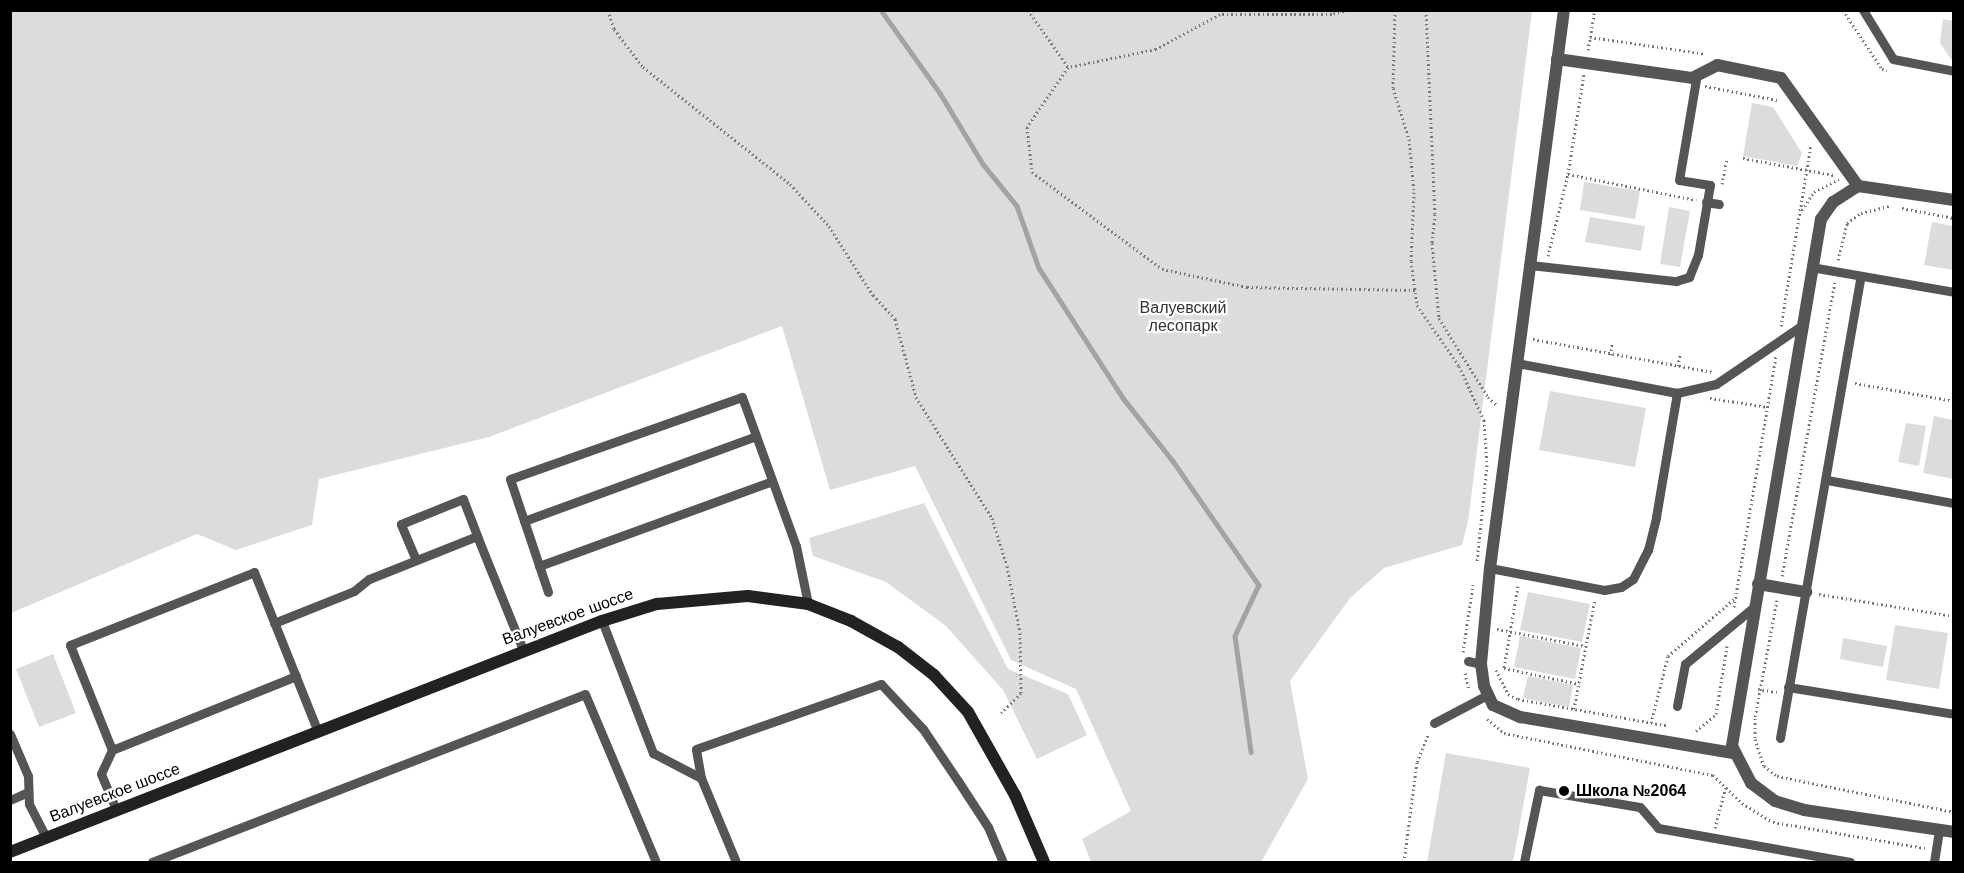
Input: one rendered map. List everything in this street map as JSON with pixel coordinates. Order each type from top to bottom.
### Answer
[{"type":"main road","name":"Валуевское шоссе","points":[[10,852],[602,621],[657,604],[722,596],[777,598],[808,604],[851,621],[898,647],[934,675],[961,705],[1015,795],[1044,862]]},
{"type":"street","points":[[1564,10],[1530,265],[1522,364],[1490,568],[1469,661],[1487,695],[1503,712],[1520,717],[1733,753]]},
{"type":"street","points":[[1557,59],[1697,79],[1717,65],[1781,78],[1858,186]]},
{"type":"street","points":[[1953,200],[1858,186],[1833,202],[1824,213],[1811,267],[1801,326],[1754,607],[1733,753],[1750,783],[1785,805],[1953,832]]},
{"type":"street","points":[[1758,584],[1806,592]]},
{"type":"lane","points":[[1863,10],[1893,59],[1953,71]]},
{"type":"lane","points":[[1530,265],[1676,281],[1693,272],[1710,185],[1679,180],[1697,79]]},
{"type":"lane","points":[[1706,202],[1719,204]]},
{"type":"lane","points":[[1699,245],[1711,246]]},
{"type":"lane","points":[[1811,267],[1836,276],[1861,276],[1953,292]]},
{"type":"lane","points":[[1780,738],[1861,276]]},
{"type":"lane","points":[[1522,364],[1677,393],[1716,384],[1801,326]]},
{"type":"lane","points":[[1490,568],[1604,590],[1621,587],[1633,579],[1644,562],[1653,528],[1677,393]]},
{"type":"lane","points":[[548,592],[510,479],[742,397],[795,546],[808,604]]},
{"type":"lane","points":[[524,521],[756,436]]},
{"type":"lane","points":[[1827,480],[1953,503]]},
{"type":"lane","points":[[539,566],[772,481]]},
{"type":"lane","points":[[416,560],[401,524],[462,499],[523,650]]},
{"type":"lane","points":[[274,623],[354,591],[369,579],[477,536]]},
{"type":"lane","points":[[112,750],[70,645],[254,572],[318,732]]},
{"type":"lane","points":[[1677,706],[1685,664],[1754,607]]},
{"type":"lane","points":[[602,621],[653,753],[701,778]]},
{"type":"lane","points":[[116,810],[101,774],[112,750],[296,676]]},
{"type":"lane","points":[[736,862],[701,778],[696,749],[881,684],[923,729],[988,827],[1003,862]]},
{"type":"lane","points":[[1788,687],[1953,714]]},
{"type":"lane","points":[[152,862],[585,694],[656,862]]},
{"type":"lane","points":[[1434,723],[1487,695]]},
{"type":"lane","points":[[10,734],[13,746],[28,776],[29,804],[46,838]]},
{"type":"lane","points":[[1524,862],[1539,790],[1640,807],[1658,828],[1850,862]]},
{"type":"lane","points":[[10,800],[28,792]]},
{"type":"lane","points":[[1934,862],[1940,831]]},
{"type":"path","points":[[608,10],[614,30],[643,68],[790,184],[829,226],[873,295],[895,320],[916,397],[992,518],[1007,566],[1020,633],[1020,693],[1001,713]]},
{"type":"path","points":[[1028,10],[1068,67]]},
{"type":"path","points":[[1348,10],[1220,14],[1156,49],[1068,67],[1027,127],[1032,172],[1162,269],[1247,287],[1415,290]]},
{"type":"path","points":[[1395,10],[1394,88],[1408,139],[1414,192],[1411,261],[1417,305],[1459,366],[1484,420],[1487,465],[1474,560],[1478,561],[1475,572]]},
{"type":"path","points":[[1426,10],[1430,164],[1435,214],[1432,243],[1439,318],[1488,397],[1497,405]]},
{"type":"path","points":[[1546,267],[1569,174],[1595,10]]},
{"type":"path","points":[[1697,79],[1776,98],[1783,107]]},
{"type":"path","points":[[1686,729],[1698,732],[1716,714],[1812,145],[1805,136]]},
{"type":"path","points":[[1743,158],[1807,170]]},
{"type":"path","points":[[1719,204],[1727,159]]},
{"type":"path","points":[[1569,174],[1706,202]]},
{"type":"path","points":[[1800,215],[1814,192],[1843,176]]},
{"type":"path","points":[[1836,276],[1845,227],[1856,215],[1890,206],[1953,219]]},
{"type":"path","points":[[1772,333],[1781,327]]},
{"type":"path","points":[[1522,364],[1534,329]]},
{"type":"path","points":[[1532,339],[1611,355],[1716,372]]},
{"type":"path","points":[[1611,355],[1612,342]]},
{"type":"path","points":[[1678,366],[1680,355]]},
{"type":"path","points":[[1843,381],[1953,401]]},
{"type":"path","points":[[1473,582],[1469,661],[1474,700],[1504,733],[1690,768]]},
{"type":"path","points":[[1518,582],[1504,668],[1579,684]]},
{"type":"path","points":[[1806,592],[1953,616]]},
{"type":"path","points":[[1574,709],[1595,597]]},
{"type":"path","points":[[1497,639],[1498,621]]},
{"type":"path","points":[[1497,629],[1585,646]]},
{"type":"path","points":[[1496,659],[1496,668],[1508,694],[1525,701],[1674,728]]},
{"type":"path","points":[[1404,862],[1417,762],[1434,723]]},
{"type":"path","points":[[1713,838],[1726,786]]},
{"type":"green space","name":"Валуевский лесопарк","points":[[11,10],[1532,11],[1468,522],[1462,545],[1384,568],[1350,598],[1290,681],[1308,779],[1261,862],[1091,862],[1082,839],[1131,811],[1076,689],[1011,660],[915,466],[830,490],[782,326],[489,437],[319,479],[312,525],[236,550],[197,534],[11,613]]},
{"type":"green space","points":[[1943,19],[1953,21],[1953,62],[1940,43]]},
{"type":"green space","points":[[1752,103],[1773,107],[1802,153],[1797,166],[1743,156]]},
{"type":"green space","points":[[1584,182],[1640,191],[1635,219],[1580,210]]},
{"type":"green space","points":[[1669,207],[1690,211],[1680,267],[1660,264]]},
{"type":"green space","points":[[1590,217],[1645,226],[1641,251],[1585,242]]},
{"type":"green space","points":[[1932,222],[1953,226],[1953,270],[1924,265]]},
{"type":"green space","points":[[1550,391],[1646,408],[1635,467],[1539,450]]},
{"type":"green space","points":[[1934,416],[1953,420],[1953,479],[1923,473]]},
{"type":"green space","points":[[1906,423],[1926,426],[1919,466],[1898,462]]},
{"type":"green space","points":[[924,503],[1008,669],[1068,694],[1087,735],[1037,759],[1003,690],[946,626],[886,582],[813,556],[809,538]]},
{"type":"green space","points":[[1528,592],[1590,604],[1582,642],[1520,630]]},
{"type":"green space","points":[[1895,625],[1948,633],[1939,689],[1886,680]]},
{"type":"green space","points":[[1520,636],[1581,648],[1575,679],[1514,667]]},
{"type":"green space","points":[[1843,638],[1887,646],[1883,667],[1840,659]]},
{"type":"green space","points":[[53,654],[76,713],[39,727],[16,669]]},
{"type":"green space","points":[[1528,676],[1573,685],[1569,707],[1523,698]]},
{"type":"green space","points":[[1446,753],[1530,768],[1513,862],[1427,862]]},
{"type":"waterway","points":[[881,10],[940,93],[983,164],[1017,206],[1039,268],[1123,398],[1173,461],[1259,585],[1235,636],[1251,752]]},
{"type":"place","name":"Школа №2064","points":[[1564,791]]}]
